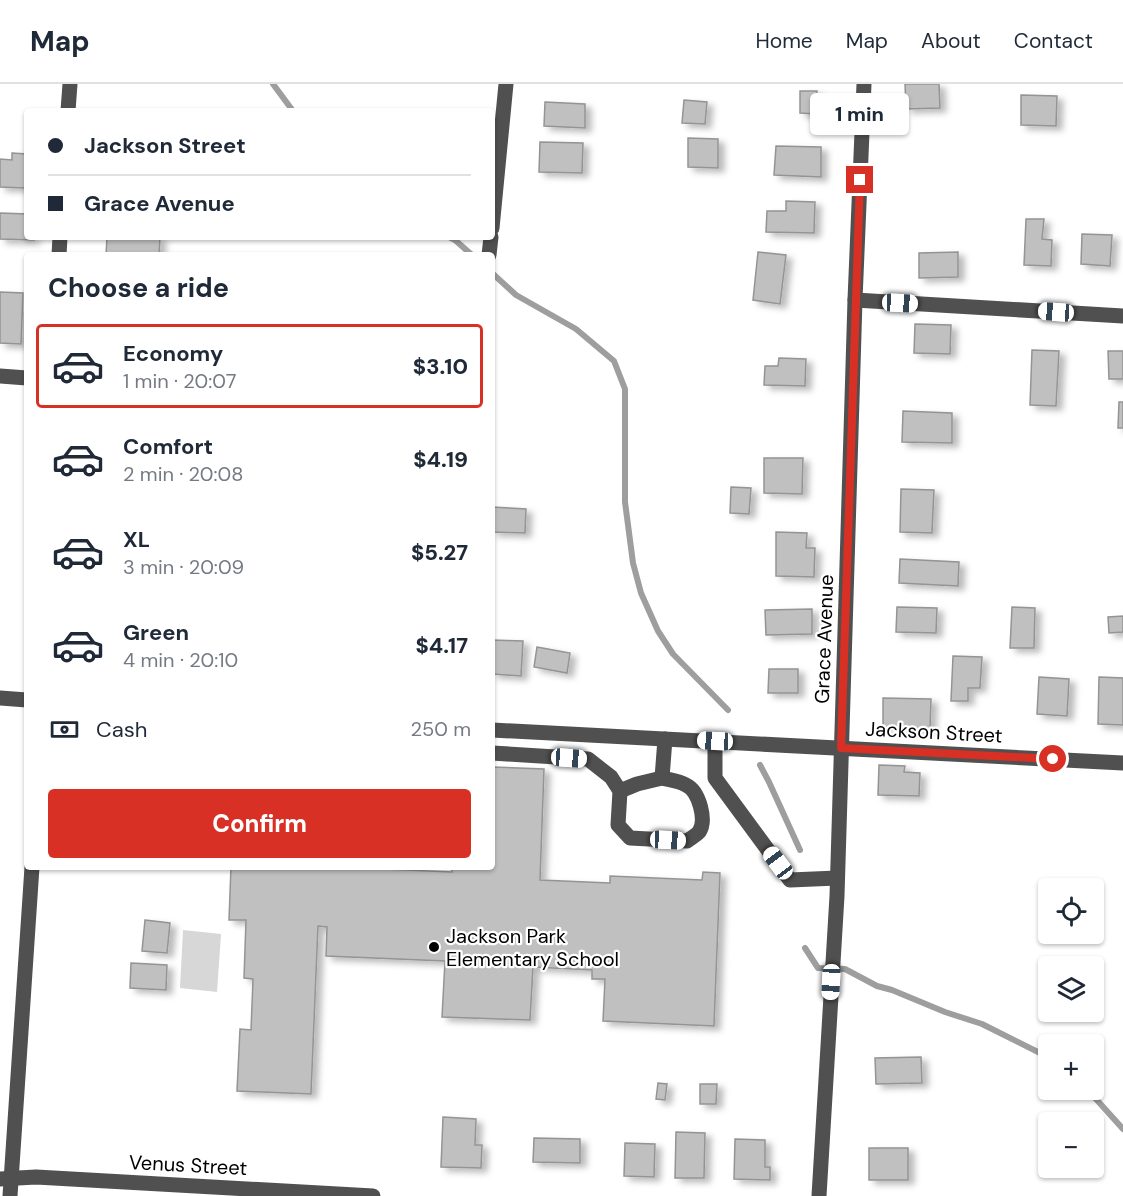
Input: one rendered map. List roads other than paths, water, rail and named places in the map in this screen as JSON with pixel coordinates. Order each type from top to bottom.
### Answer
[{"type":"street","points":[[68,108],[70,84]]},
{"type":"street","points":[[495,197],[506,84]]},
{"type":"street","name":"Grace Avenue","points":[[819,1196],[837,878],[864,84]]},
{"type":"street","points":[[855,300],[1123,316]]},
{"type":"street","points":[[0,376],[24,378]]},
{"type":"street","points":[[0,698],[24,700]]},
{"type":"street","name":"Jackson Street","points":[[495,730],[1123,763]]},
{"type":"street","points":[[662,778],[665,739]]},
{"type":"street","points":[[715,741],[715,778],[790,880],[837,878]]},
{"type":"street","points":[[495,753],[588,759],[611,777],[620,791],[618,825],[630,838],[687,841],[699,832],[702,821],[700,806],[696,793],[687,785],[662,778],[620,791]]},
{"type":"street","points":[[10,1196],[6,1179],[32,870]]},
{"type":"street","name":"Venus Street","points":[[6,1179],[36,1177],[373,1196]]},
{"type":"waterway","points":[[273,84],[291,108]]},
{"type":"waterway","points":[[455,240],[469,252]]},
{"type":"waterway","points":[[495,276],[516,295],[576,329],[614,361],[625,389],[625,502],[633,563],[641,593],[658,631],[673,654],[728,710]]},
{"type":"waterway","points":[[760,765],[800,850]]},
{"type":"waterway","points":[[805,948],[818,968],[845,969],[877,986],[982,1024],[1038,1052]]},
{"type":"waterway","points":[[1097,1100],[1123,1129]]},
{"type":"place","name":"Jackson Park Elementary School","points":[[434,947]]}]
